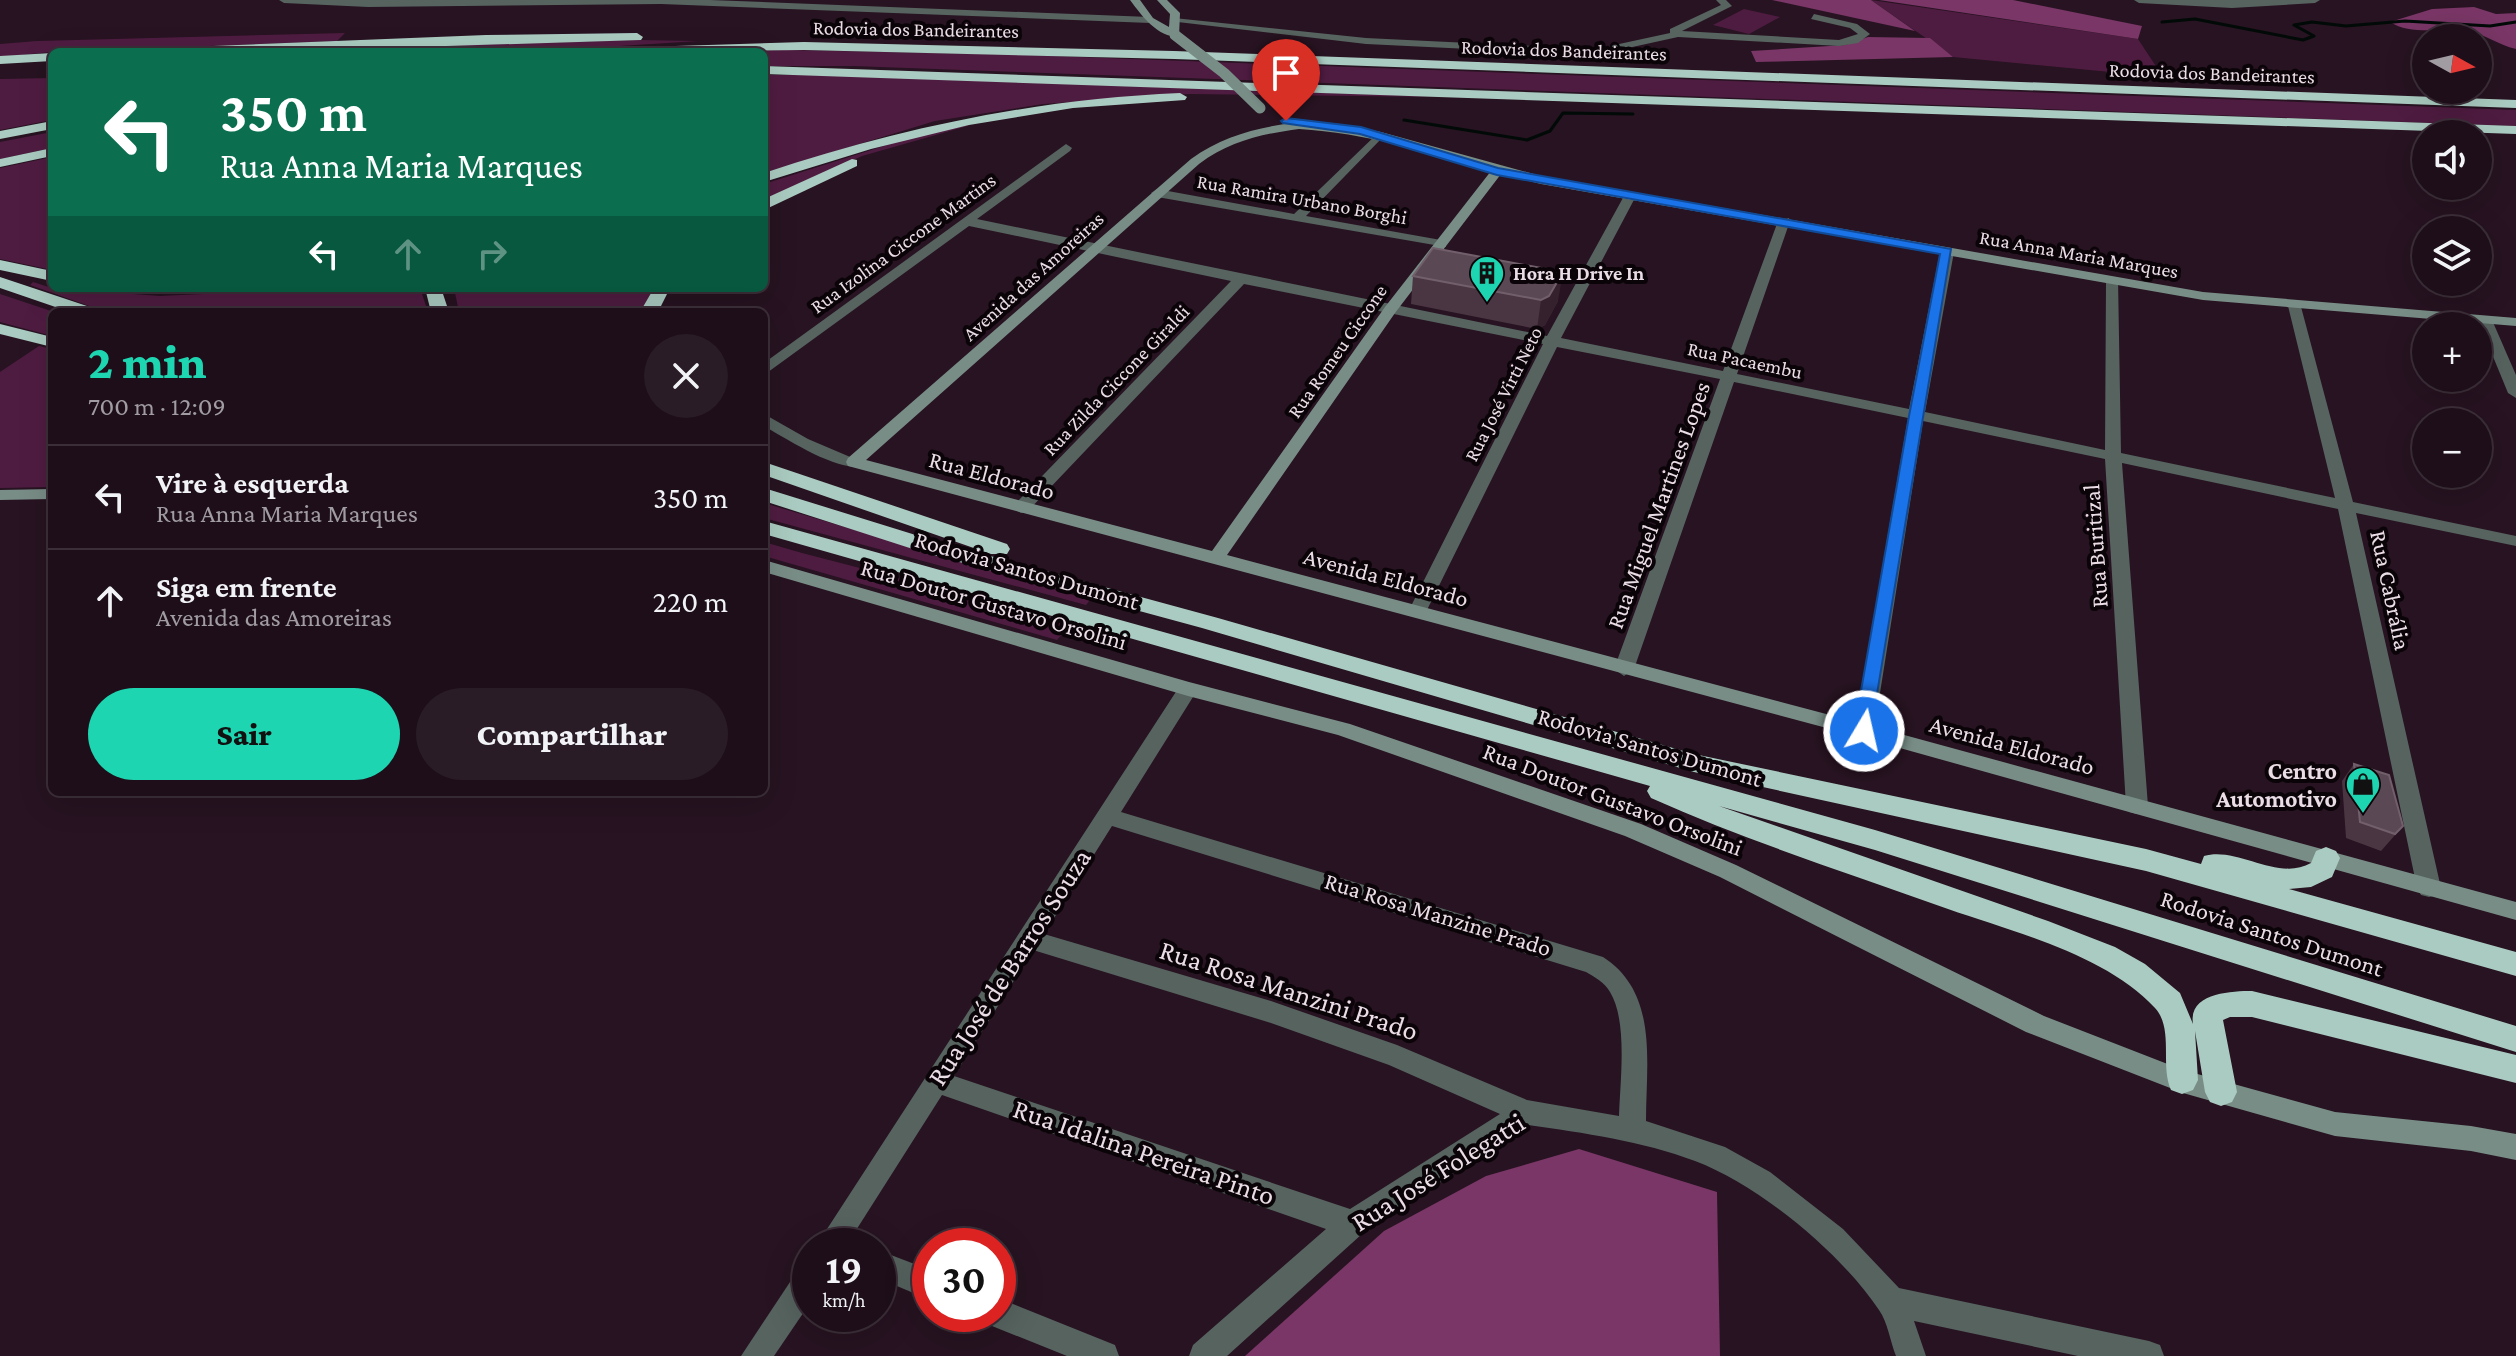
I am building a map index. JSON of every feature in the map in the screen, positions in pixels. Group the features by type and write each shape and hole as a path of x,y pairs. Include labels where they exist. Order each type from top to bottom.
{"highway":[{"path":"263,48 486,39 673,37 1081,47 1174,55"},
{"name":"Rodovia dos Bandeirantes","path":"747,48 815,46 1174,55 2516,104"},
{"path":"0,60 48,57"},
{"name":"Rodovia dos Bandeirantes","path":"768,70 1200,82 2516,130"},
{"path":"0,72 48,72"},
{"path":"768,177 880,139 1002,113 1130,99 1262,106"},
{"path":"768,203 865,158 934,136 1003,120 1119,104 1797,106"},
{"path":"0,135 48,126"},
{"path":"0,163 48,153"},
{"path":"0,265 48,275"},
{"path":"0,282 75,308"},
{"path":"0,329 48,341"},
{"path":"768,469 1056,567 1124,599"},
{"name":"Rodovia Santos Dumont","path":"768,495 927,546 1124,599 1694,763 2146,860 2516,964"},
{"name":"Rodovia Santos Dumont","path":"768,528 1604,763 2116,913 2516,1039"},
{"path":"1604,763 1685,803 2038,929 2115,962 2157,989 2169,1002 2179,1026 2182,1080"},
{"path":"2146,860 2196,861 2301,879 2321,873 2326,868 2326,858"},
{"path":"2221,1092 2207,1016 2216,1008 2230,1004 2278,1009 2516,1069"}],"main road":[{"path":"1137,3 1167,4 1175,34"},
{"path":"1137,3 1150,20 1175,34 1262,106 1259,124 1248,134"},
{"path":"1150,20 1174,21"},
{"name":"Avenida das Amoreiras","path":"1262,106 1310,126"},
{"name":"Avenida das Amoreiras","path":"854,462 1157,193 1212,150 1248,134 1310,126 1379,135 1497,171"},
{"name":"Rua Anna Maria Marques","path":"1497,171 2113,281 2295,306 2412,315"},
{"name":"Rua Romeu Ciccone","path":"1216,558 1390,310 1497,171"},
{"name":"Rua Anna Maria Marques","path":"2492,320 2516,322"},
{"name":"Rua Eldorado","path":"854,462 1216,558"},
{"path":"0,495 48,494"},
{"name":"Avenida Eldorado","path":"1216,558 1864,731 2516,911"},
{"name":"Rua Doutor Gustavo Orsolini","path":"768,567 1188,689 1399,746 1633,830 1728,871 2035,1024 2079,1044 2182,1080 2339,1125 2475,1138 2516,1147"}],"street":[{"path":"284,0 368,4 660,0 1150,20"},
{"path":"1664,36 1727,6 1721,0"},
{"path":"2139,0 2232,5 2315,0"},
{"path":"1104,16 1129,12 1137,3"},
{"path":"1167,4 1210,26"},
{"path":"1174,21 1366,41 1596,52 1664,36 1718,34 1839,43 1854,41 1865,34 1853,26 1814,17"},
{"path":"1297,218 1379,135"},
{"name":"Rua Izolina Ciccone Martins","path":"768,367 1066,148"},
{"name":"Rua Ramira Urbano Borghi","path":"1157,193 1441,244"},
{"name":"Rua José Virti Neto","path":"1417,612 1552,341 1630,196"},
{"name":"Rua Pacaembu","path":"966,221 1240,280 2345,503 2516,541"},
{"name":"Rua Miguel Martines Lopes","path":"1624,669 1784,221"},
{"path":"1864,731 1916,416 1947,252"},
{"name":"Rua Zilda Ciccone Giraldi","path":"1021,508 1240,280"},
{"name":"Rua Buritizal","path":"2113,281 2113,457 2137,806"},
{"name":"Rua Cabrália","path":"2295,306 2345,503 2429,888"},
{"path":"2492,336 2516,393"},
{"name":"Rua Eldorado","path":"768,421 802,442 854,462"},
{"name":"Rua José de Barros Souza","path":"843,1228 1188,689"},
{"name":"Rua Rosa Manzine Prado","path":"1108,816 1594,964 1621,987 1627,1003 1631,1025 1632,1129"},
{"name":"Rua Rosa Manzini Prado","path":"1029,939 1271,1012 1397,1056 1525,1112"},
{"name":"Rua Idalina Pereira Pinto","path":"935,1081 1352,1224"},
{"name":"Rua José Folegatti","path":"1204,1356 1352,1224 1525,1112 1632,1129 1715,1156 1745,1171 1825,1231 1890,1301 1911,1356"},
{"path":"1890,1301 2149,1356"},
{"path":"756,1356 792,1303"},
{"path":"1016,1320 1104,1356"}],"shaded area":[{"path":"1772,0 1871,0 1915,31"},
{"path":"1871,0 2138,39 2163,77 1953,57"},
{"path":"1879,0 2013,0 2142,26 2138,39"},
{"path":"2474,7 2496,14 2516,13 2516,49 2492,40 2492,24 2412,24 2412,29 2390,22 2432,9"},
{"path":"1744,9 1780,17 1749,34 1713,25"},
{"path":"345,33 337,41 156,48 48,48 48,52 0,57 0,44"},
{"path":"1868,37 1930,38 1953,57 1756,62 1751,51 1845,45"},
{"path":"638,40 699,41 588,48 358,48"},
{"path":"768,50 1024,55 2516,110 2516,126 2492,125 2492,120 2412,122 853,66 768,66"},
{"path":"768,75 1444,97 1189,94 1043,104 935,121 768,172"},
{"path":"48,78 48,121 0,130 0,79"},
{"path":"971,125 862,156 768,199 768,183 928,132"},
{"path":"48,133 48,149 0,159 0,142"},
{"path":"48,158 48,269 0,259 0,168"},
{"path":"33,282 48,287 48,291 30,285"},
{"path":"50,292 160,296 244,292 421,292 427,308 95,308"},
{"path":"455,292 652,292 642,308 458,308"},
{"path":"0,294 48,310 48,335 0,322"},
{"path":"39,346 48,348 48,487 0,488 0,372"},
{"path":"768,504 1090,600 1086,605 768,519"},
{"path":"768,543 1072,623 1057,640 768,557"},
{"path":"1579,1149 1717,1192 1720,1356 1245,1356 1384,1231 1486,1176"}],"building":[{"path":"1433,248 1563,272 1549,296 1541,300 1413,276"},
{"path":"2354,764 2389,775 2403,826 2395,834 2360,822"}],"waterway":[{"path":"2162,22 2195,19 2303,40 2314,36 2294,25 2312,22 2346,26 2405,21 2490,26 2516,22"},
{"path":"1404,120 1527,140 1550,131 1563,113 1633,114"}],"place":[{"name":"Hora H Drive In","path":"1487,304"},
{"name":"Centro Automotivo","path":"2363,815"}],"route":[{"path":"1286,121 1379,135 1497,171 1947,252 1916,416 1864,731"}]}
